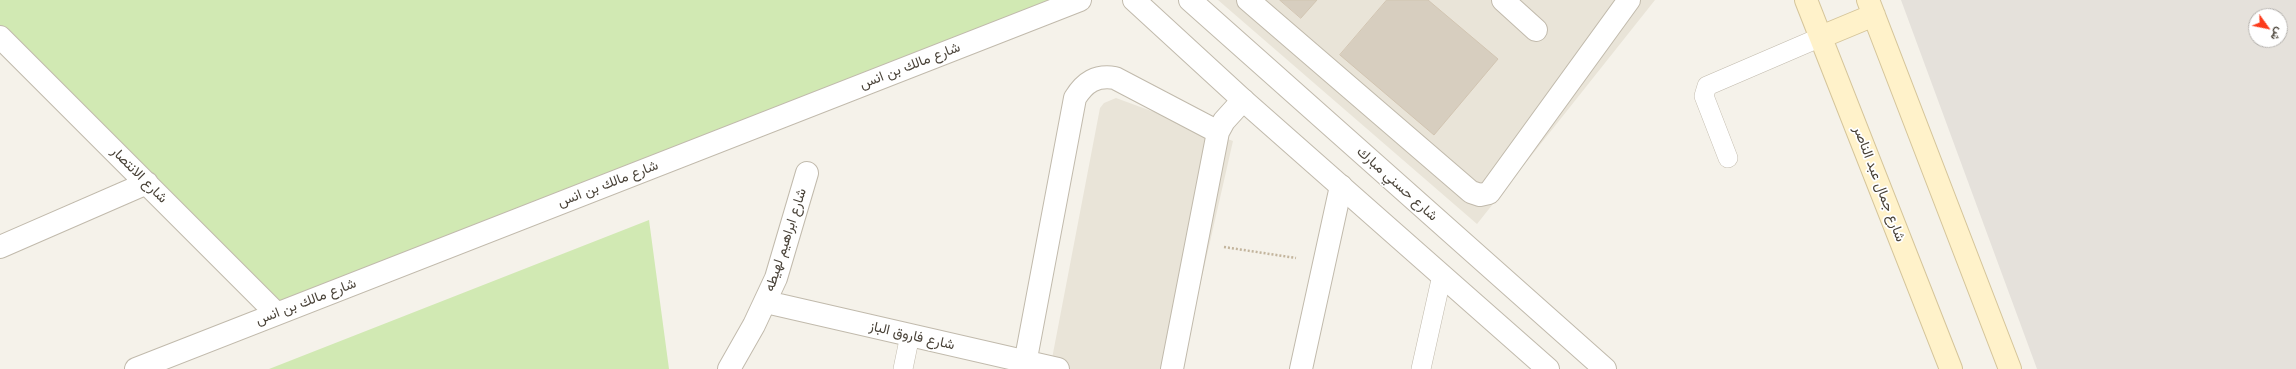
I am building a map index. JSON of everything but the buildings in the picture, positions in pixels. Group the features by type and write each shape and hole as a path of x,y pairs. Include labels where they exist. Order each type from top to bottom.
{"main road":[{"name":"شارع جمال عبد الناصر","path":"1806,0 1952,369"},
{"path":"1821,37 1871,8 2010,369"}],"street":[{"name":"شارع مالك بن انس","path":"136,369 1080,0"},
{"path":"1134,0 1243,100 1548,369"},
{"name":"شارع حسني مبارك","path":"1190,0 1605,369"},
{"path":"1248,0 1471,192 1480,195 1489,192 1629,0"},
{"path":"1503,0 1536,30"},
{"name":"شارع الانتصار","path":"0,37 148,183 276,313"},
{"path":"1025,365 1075,98 1082,88 1091,80 1103,76 1116,78 1218,132"},
{"path":"1172,369 1218,132 1224,121 1243,100"},
{"name":"شارع ابراهيم لهيطه","path":"730,369 766,302 784,254 807,173"},
{"path":"0,247 148,183"},
{"path":"1301,369 1341,186"},
{"name":"شارع فاروق الباز","path":"766,302 910,335 1025,365 1058,369"}],"lane":[{"path":"1728,158 1704,96 1707,86 1821,37"},
{"path":"1420,369 1442,275"},
{"path":"903,369 910,335"}],"path":[{"path":"1196,242 1324,262"}],"shaded area":[{"path":"1218,0 1655,0 1477,224"},
{"path":"1901,0 2296,0 2296,369 2037,369"},
{"path":"1116,98 1233,141 1181,369 1050,369 1100,108 1104,103"}],"green space":[{"path":"0,0 1080,0 277,306 0,34"},
{"path":"649,220 669,369 269,369"}]}
